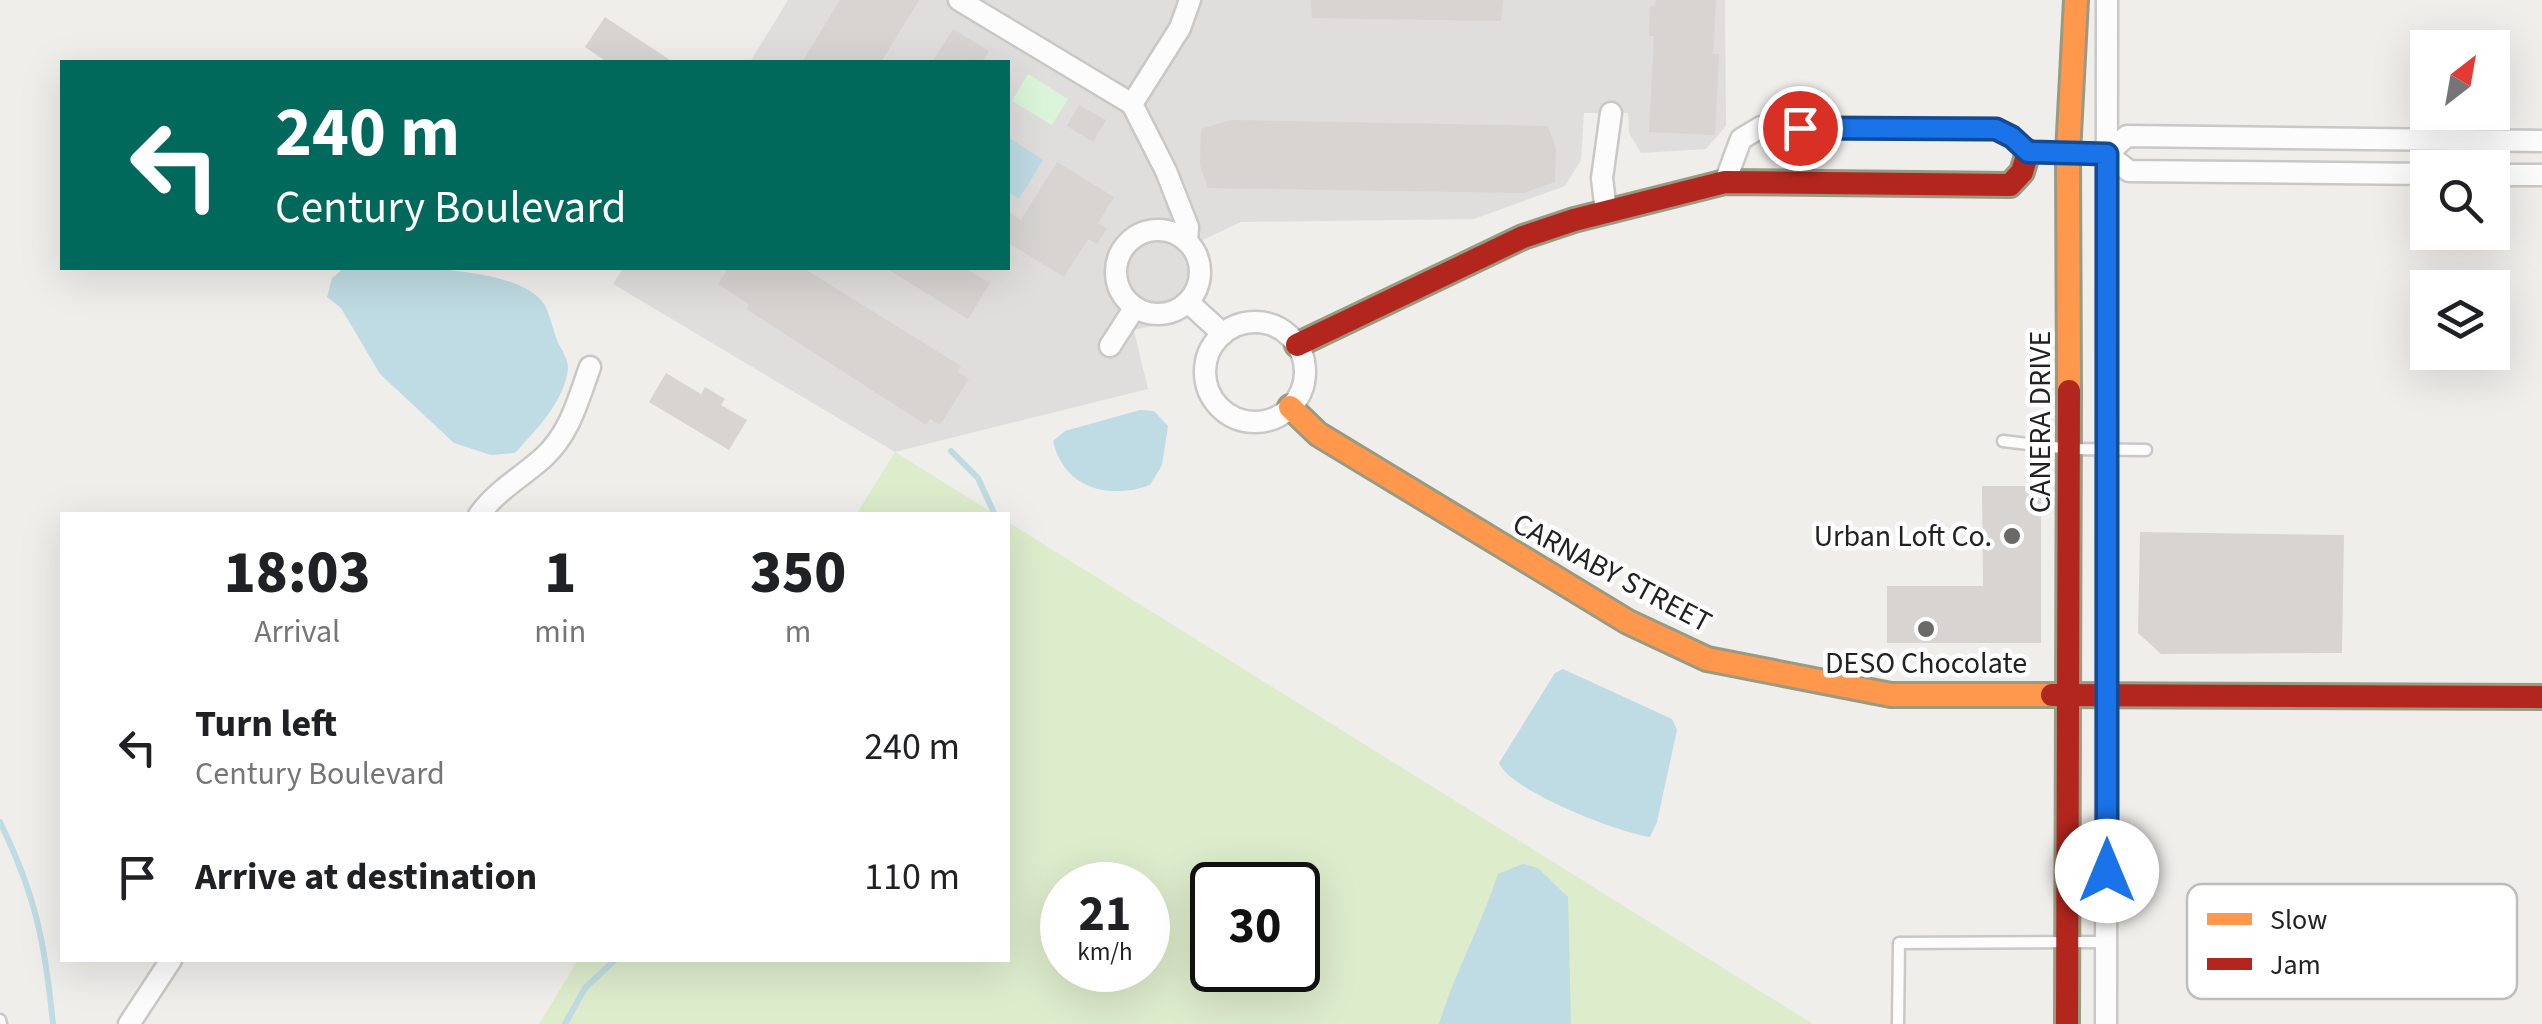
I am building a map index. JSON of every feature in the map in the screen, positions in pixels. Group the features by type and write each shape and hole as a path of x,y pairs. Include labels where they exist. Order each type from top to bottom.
{"street":[{"path":"959,0 1132,104 1144,121 1176,195 1188,227 1187,242 1199,265 1196,291 1188,302 1162,314 1135,307 1119,288 1117,262 1130,240 1153,230 1166,231 1187,242"},
{"path":"1132,104 1180,28 1190,0"},
{"name":"CANERA DRIVE","path":"2067,1024 2071,696 2068,154 2076,0"},
{"path":"2106,1024 2107,0"},
{"path":"1606,212 1602,178 1611,113"},
{"path":"1725,182 1741,139 1761,127 1996,129 2028,152 2107,154 2129,170 2410,174"},
{"path":"2107,154 2127,136 2542,142"},
{"path":"1296,346 1523,237 1606,212 1725,182 2010,185 2022,172 2028,152"},
{"path":"2510,175 2542,175"},
{"path":"1153,230 1176,195"},
{"path":"1188,302 1222,334"},
{"path":"1110,346 1135,307"},
{"path":"1263,324 1285,333 1296,346 1304,378 1290,408 1262,422 1246,422 1218,406 1204,377 1212,346 1222,334 1237,326 1263,324"},
{"path":"482,512 510,481 542,460 565,433 590,367"},
{"name":"CARNABY STREET","path":"1290,408 1318,434 1516,557 1628,622 1706,658 1891,695 2542,697"},
{"path":"129,1024 170,962"}],"lane":[{"path":"2003,441 2070,449 2146,450"},
{"path":"1898,1024 1899,943 2106,942"}],"shaded area":[{"path":"788,0 1725,0 1726,126 1706,149 1641,153 1629,133 1628,113 1584,113 1581,160 1565,186 1474,219 1241,222 1203,240 1210,274 1205,296 1186,319 1134,330 1148,389 895,452 613,284 622,270 1010,270 1010,60 751,60"}],"green space":[{"path":"1028,74 1068,99 1052,125 1012,101"},
{"path":"895,452 991,512 858,512"},
{"path":"1010,523 1813,1024 539,1024 577,962 1010,962"}],"water":[{"path":"1010,138 1043,160 1019,199 1010,193"},
{"path":"342,270 451,270 508,281 530,291 544,304 566,358 568,369 561,393 515,453 491,455 454,443 380,374 341,308 327,297 332,278"},
{"path":"1140,410 1154,411 1168,426 1162,465 1150,485 1104,490 1090,487 1067,470 1053,441 1065,431"},
{"path":"1563,669 1672,719 1677,730 1657,822 1650,837 1615,828 1544,798 1507,774 1499,763 1555,673"},
{"path":"1523,864 1538,868 1568,897 1571,1024 1439,1024 1498,874"}],"building":[{"path":"840,0 919,0 882,60 803,60"},
{"path":"1311,0 1503,0 1501,21 1312,18"},
{"path":"1656,0 1716,0 1713,54 1719,54 1715,135 1649,132 1654,36 1649,36 1650,6 1655,6"},
{"path":"605,17 670,60 604,60 585,47"},
{"path":"953,29 989,51 983,60 933,60"},
{"path":"1079,105 1106,120 1093,142 1067,126"},
{"path":"1231,120 1548,126 1556,148 1555,182 1524,193 1208,188 1200,165 1201,129"},
{"path":"1057,162 1114,197 1098,223 1107,229 1097,244 1088,239 1064,277 1010,244 1010,212 1021,220"},
{"path":"728,270 806,270 961,366 958,372 969,379 940,425 930,419 926,425 746,309 749,304 718,284"},
{"path":"889,270 967,270 990,283 968,319"},
{"path":"666,373 701,394 705,387 725,399 721,405 747,420 729,450 649,402"},
{"name":"Urban Loft Co.","path":"1982,486 2041,486 2041,643 1887,643 1887,586 1983,586"},
{"path":"2140,532 2344,535 2342,653 2161,654 2138,633"}],"waterway":[{"path":"951,451 978,478 994,512"},
{"path":"0,822 37,920 53,1024"},
{"path":"565,1024 585,988 613,962"}],"traffic: slow":[{"path":"2069,391 2068,153 2076,0"},
{"path":"1290,407 1318,434 1628,622 1707,659 1891,695 2052,695"}],"traffic: jam":[{"path":"1297,345 1523,237 1574,220 1725,182 2010,185 2022,172 2028,152"},
{"path":"2067,1024 2069,391"},
{"path":"2052,695 2542,697"}],"place":[{"name":"Urban Loft Co.","path":"2012,536"},
{"name":"DESO Chocolate","path":"1926,629"}],"route":[{"path":"1800,128 1996,129 2028,152 2107,154 2107,871"}]}
